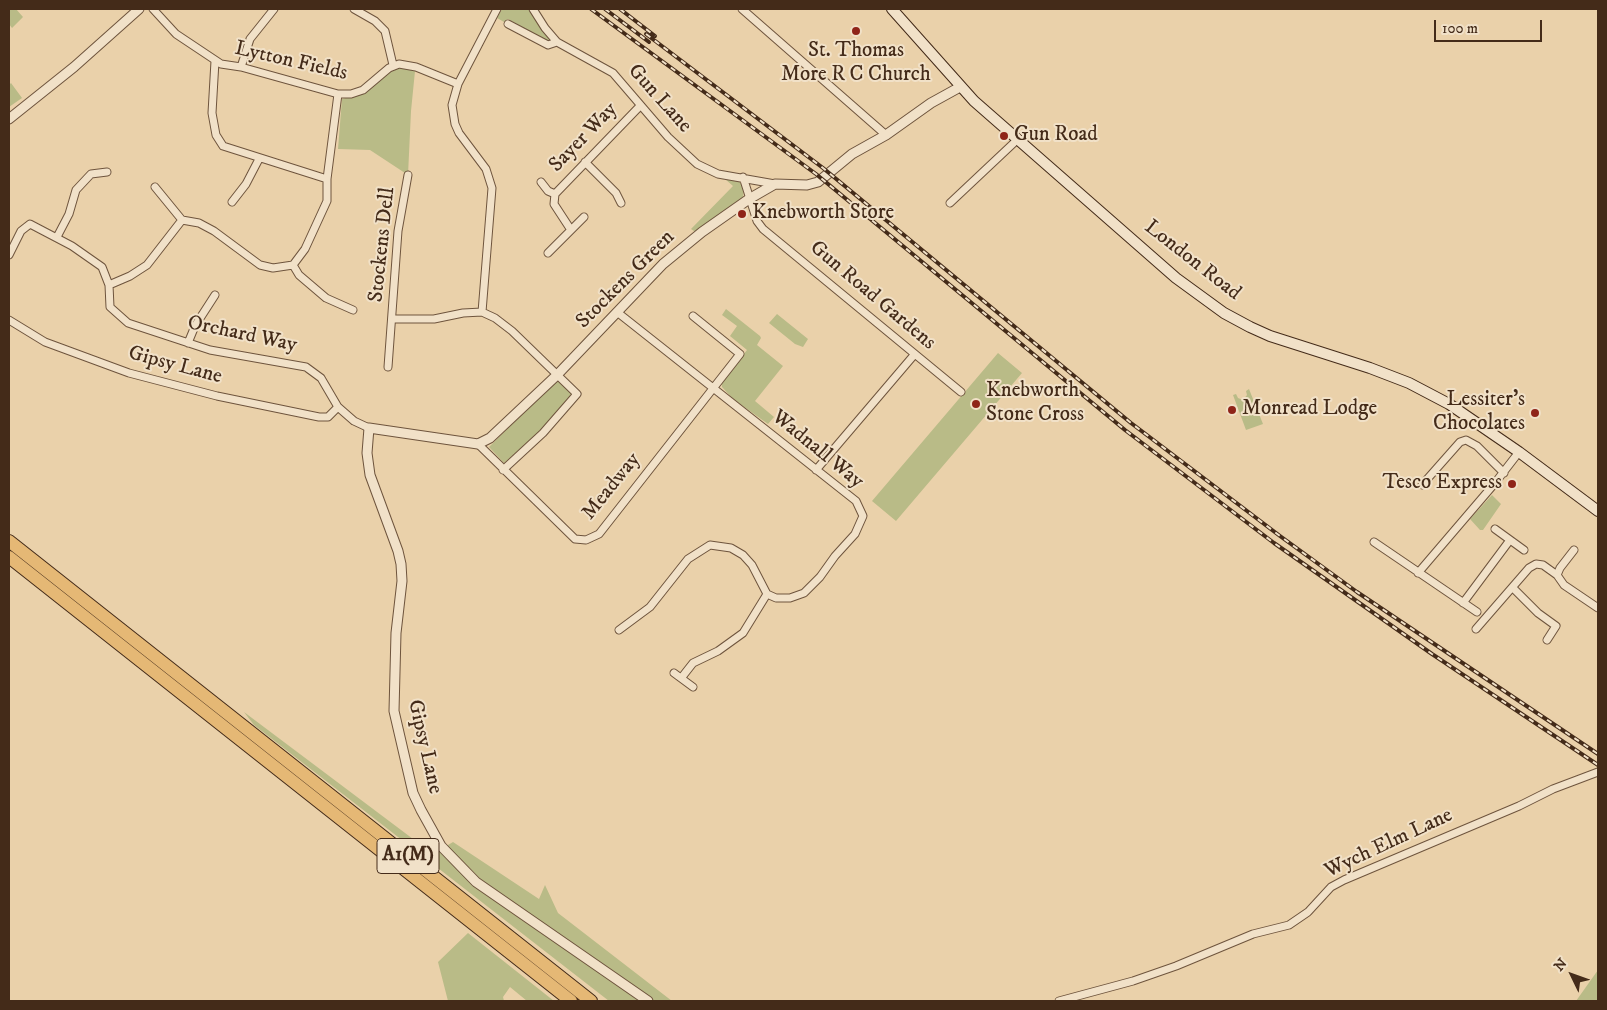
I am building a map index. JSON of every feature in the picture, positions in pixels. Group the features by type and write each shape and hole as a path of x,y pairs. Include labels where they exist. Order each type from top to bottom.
{"highway":[{"name":"A1(M)","path":"9,541 591,1001"},
{"name":"A1(M)","path":"9,557 571,1001"}],"main road":[{"name":"London Road","path":"892,9 960,87 1176,278 1224,313 1270,336 1341,358 1409,383 1449,404 1519,452 1598,511"}],"street":[{"path":"9,119 74,67 139,9"},
{"name":"Lytton Fields","path":"153,9 176,34 215,61 338,94 351,94 364,90 393,65"},
{"path":"241,67 250,39 274,9"},
{"path":"354,9 383,27 389,38 393,65 403,64 416,67 458,84"},
{"path":"497,9 458,84 452,105 455,124 464,141 486,169 492,188 482,312 503,323 578,394 544,432 503,470"},
{"name":"Gun Lane","path":"533,9 557,42 613,73 640,106 697,164 709,172 775,184"},
{"path":"742,9 886,136"},
{"path":"508,24 548,45 557,42"},
{"path":"215,61 212,113 216,134 223,146 258,159 327,179"},
{"path":"775,184 808,185 818,182 852,154 886,136 931,103 960,87"},
{"path":"155,187 182,220 199,223 214,231 260,265 272,268 293,265 305,250 327,201 327,179 338,94"},
{"name":"Sayer Way","path":"570,230 554,204 554,194 640,106"},
{"path":"950,203 1018,139"},
{"path":"232,202 246,184 258,159"},
{"path":"585,162 616,192 621,203"},
{"path":"57,237 69,214 76,190 92,174 107,172"},
{"name":"Stockens Dell","path":"388,367 398,231 408,175"},
{"name":"Gun Road Gardens","path":"743,177 757,221 763,229 961,392"},
{"name":"Sayer Way","path":"541,182 548,192 554,194"},
{"name":"Stockens Green","path":"478,444 490,438 557,375 663,264 749,199 775,184"},
{"path":"548,253 584,217"},
{"path":"110,285 130,276 147,265 182,220"},
{"name":"Orchard Way","path":"9,254 21,232 30,224 57,237 102,267 110,285 110,307 128,323 210,350 306,367 320,378 338,407 354,421 369,428"},
{"path":"293,265 299,275 326,298 353,310"},
{"path":"188,343 195,326 215,295"},
{"name":"Stockens Dell","path":"393,319 434,319 463,312 482,312"},
{"name":"Wadnall Way","path":"617,312 856,501 863,516 856,534 835,556 812,587 790,598 776,598 767,594"},
{"name":"Meadway","path":"478,444 575,540 586,540 599,534 740,354 693,316"},
{"name":"Gipsy Lane","path":"9,320 45,342 129,373 217,396 319,418 328,416 338,407"},
{"path":"816,470 914,355"},
{"path":"369,428 478,444"},
{"name":"Gipsy Lane","path":"369,428 367,453 370,475 401,564 402,581 396,633 394,711 412,792 441,846 476,882 648,1001"},
{"path":"1422,485 1460,442 1466,440 1477,446 1504,472"},
{"path":"1418,573 1519,452"},
{"path":"1495,529 1524,550"},
{"path":"1463,603 1510,540"},
{"path":"1374,542 1477,612"},
{"path":"619,630 650,607 688,559 710,545 731,548 743,554 752,565 767,594 743,633 718,651 693,663 682,677"},
{"path":"1557,575 1574,550"},
{"path":"1476,630 1529,568 1536,564 1543,565 1557,575 1564,585 1598,608"},
{"path":"1513,588 1538,613 1556,626 1547,640"},
{"path":"674,673 694,687"},
{"name":"Wych Elm Lane","path":"1059,1001 1133,981 1176,966 1253,934 1289,925 1308,912 1331,887 1344,880 1520,806 1553,789 1598,772"}],"green space":[{"path":"9,9 16,9 23,17 12,28 9,24"},
{"path":"502,9 530,9 551,40 548,42 508,19 504,22 497,18"},
{"path":"401,67 414,68 415,71 408,175 370,150 338,149 342,99 367,92 388,72"},
{"path":"11,83 22,98 9,107 9,85"},
{"path":"725,179 740,182 744,190 743,197 696,232 694,231 691,229 733,186"},
{"path":"726,309 760,336 761,338 757,345 783,366 755,401 774,417 768,424 733,399 722,387 722,381 747,350 730,336 737,326 722,315"},
{"path":"777,314 808,339 803,347 795,344 769,323"},
{"path":"998,353 1022,373 896,521 872,501"},
{"path":"558,379 573,394 539,432 504,463 489,447"},
{"path":"1249,389 1263,424 1246,430 1233,395 1236,394 1238,398 1243,400 1247,395 1246,391"},
{"path":"1492,495 1501,504 1483,530 1480,530 1470,519"},
{"path":"244,712 433,854 453,842 539,899 545,885 558,913 672,1001 609,1001 254,725"},
{"path":"468,933 554,1001 527,1001 510,987 503,997 504,1001 448,1001 438,962"},
{"path":"1598,970 1598,1001 1576,1001"}],"railway":[{"path":"591,9 816,174 1125,430 1274,543 1432,654 1598,765"},
{"path":"605,9 649,42"},
{"path":"620,9 655,36"},
{"path":"646,34 823,168 1131,423 1280,536 1357,592 1598,754"}],"place":[{"name":"St. Thomas More R C Church","path":"856,31"},
{"name":"Gun Road","path":"1004,136"},
{"name":"Knebworth Store","path":"742,214"},
{"name":"Knebworth Stone Cross","path":"976,404"},
{"name":"Monread Lodge","path":"1232,410"},
{"name":"Lessiter's Chocolates","path":"1535,413"},
{"name":"Tesco Express","path":"1512,484"}]}
